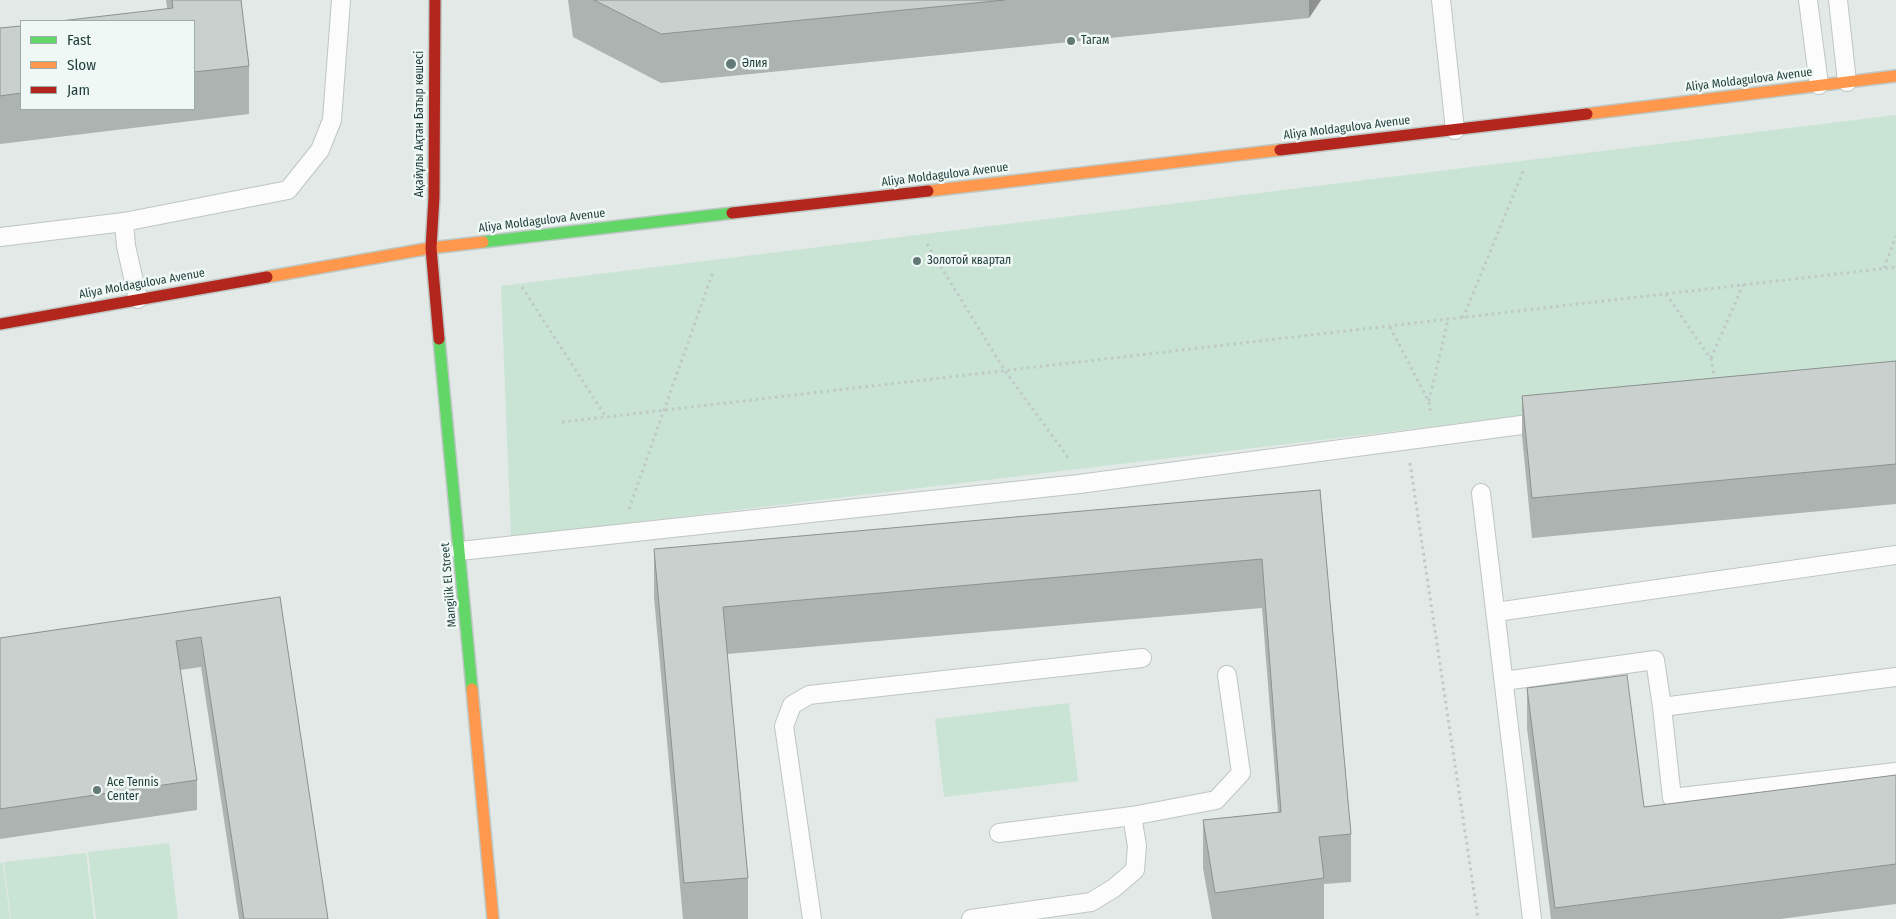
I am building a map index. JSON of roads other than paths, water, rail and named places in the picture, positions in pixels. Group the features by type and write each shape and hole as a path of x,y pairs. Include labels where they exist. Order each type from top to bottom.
{"main road":[{"name":"Ақайұлы Ақтан Батыр көшесі","path":"431,248 434,197 435,0"},
{"name":"Aliya Moldagulova Avenue","path":"0,324 431,248 1455,130 1896,76"},
{"name":"Mangilik El Street","path":"431,248 492,919"}],"lane":[{"path":"0,237 124,222 288,190 320,150 332,120 341,0"},
{"path":"1441,0 1455,130"},
{"path":"1808,0 1819,86"},
{"path":"1838,0 1847,82"},
{"path":"124,222 126,246 138,299"},
{"path":"460,552 1086,483 1561,420"},
{"path":"1481,493 1532,919"},
{"path":"1496,612 1896,555"},
{"path":"812,919 784,726 792,705 809,695 1142,658"},
{"path":"1504,681 1655,660 1672,798 1896,772"},
{"path":"999,832 1132,816 1216,800 1240,773 1226,674"},
{"path":"1662,707 1896,677"},
{"path":"971,919 1091,902 1114,888 1135,870 1137,846 1132,816"}],"place":[{"name":"Тагам","path":"1071,41"},
{"name":"Әлия","path":"731,64"},
{"name":"Золотой квартал","path":"917,261"},
{"name":"Ace Tennis Center","path":"97,790"}]}
